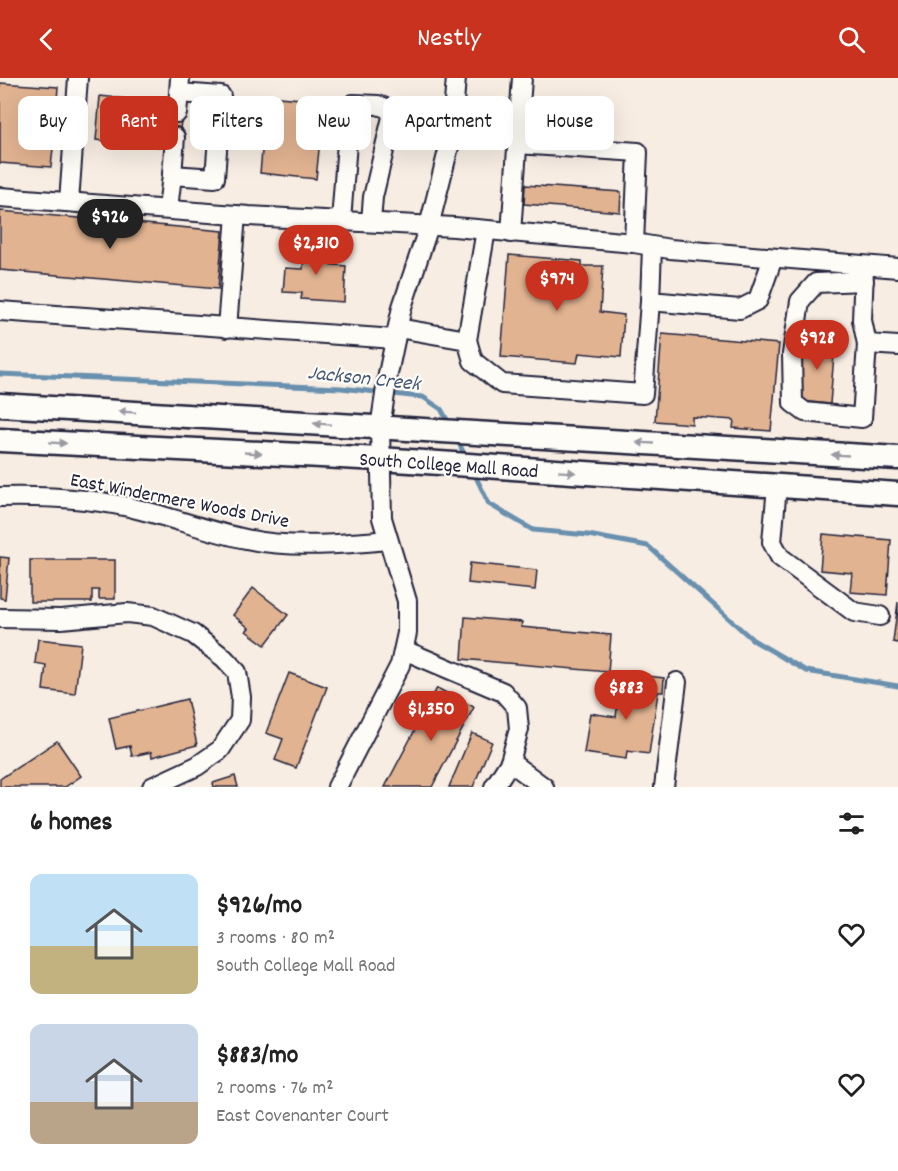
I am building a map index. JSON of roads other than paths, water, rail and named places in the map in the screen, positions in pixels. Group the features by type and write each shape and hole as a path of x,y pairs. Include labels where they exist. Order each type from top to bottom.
{"main road":[{"name":"South College Mall Road","path":"0,405 381,418 426,431 898,458"},
{"name":"South College Mall Road","path":"0,440 380,459 898,494"}],"street":[{"path":"69,202 78,78"},
{"path":"337,787 400,665 407,633 407,601 382,518 381,418 396,333 414,266 429,226 451,139 456,78"},
{"path":"511,233 522,78"},
{"path":"172,174 215,178 221,96 180,86 178,104"},
{"path":"341,221 349,116 353,104 378,105 389,109 392,117 373,197 370,222"},
{"path":"517,144 638,152 634,243"},
{"path":"168,209 174,150"},
{"path":"0,197 236,215 486,230 773,258 864,272"},
{"path":"227,328 236,215"},
{"path":"486,230 467,340 473,361 502,384 643,394 652,247"},
{"path":"650,301 740,309 758,300 773,258"},
{"path":"864,272 862,320 867,344 862,418 805,412 793,403 792,354 800,301 816,283 864,272 898,268"},
{"path":"0,310 227,328 396,333 467,340"},
{"path":"867,344 898,346"},
{"path":"777,486 772,542 780,557 854,612 880,616"},
{"name":"East Windermere Woods Drive","path":"0,497 98,501 247,539 268,542 330,544 388,540"},
{"path":"0,618 61,619 127,613 153,616 193,634 224,658 237,672 241,697 240,720 220,750 197,766 152,787"},
{"path":"404,650 503,692 517,708 519,729 510,762 494,787"},
{"path":"664,787 677,682"},
{"path":"510,762 544,787"}],"waterway":[{"name":"Jackson Creek","path":"0,374 341,388 423,397 441,409 450,425"},
{"name":"Jackson Creek","path":"457,439 467,460"},
{"name":"Jackson Creek","path":"473,471 489,504 533,530 588,535 648,546 753,640 806,671 898,686"}]}
